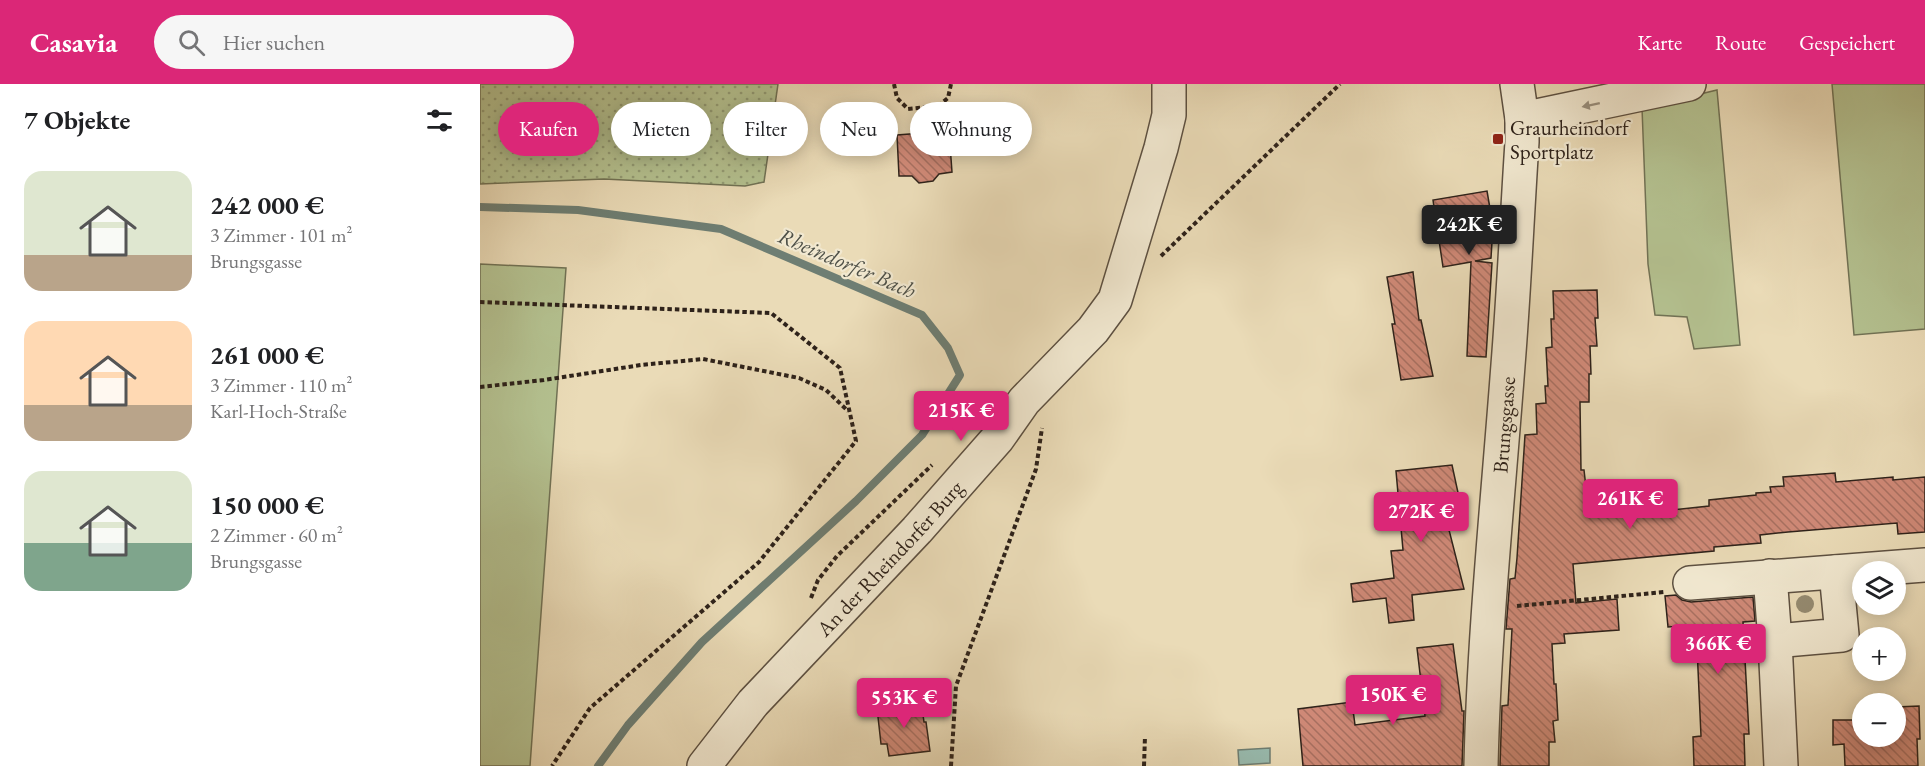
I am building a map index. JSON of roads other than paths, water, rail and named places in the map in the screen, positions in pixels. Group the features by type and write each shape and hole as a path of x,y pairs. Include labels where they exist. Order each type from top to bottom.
{"street":[{"name":"An der Rheindorfer Burg","path":"704,766 753,703 917,530 998,438 1024,401 1093,330 1114,300 1161,148 1169,115 1169,84"},
{"name":"Brungsgasse","path":"1481,766 1488,609 1508,365 1522,119 1517,84"},
{"path":"1522,119 1689,84"},
{"path":"1690,583 1925,565"},
{"path":"1775,641 1842,635 1836,572"},
{"path":"1770,576 1781,766"}],"water":[{"path":"1270,748 1270,763 1239,765 1238,750"}],"waterway":[{"name":"Rheindorfer Bach","path":"480,207 578,210 721,229 922,315 948,348 960,375 922,435 856,501 702,642 628,725 598,766"}],"place":[{"name":"Graurheindorf Sportplatz","path":"1498,139"}]}
